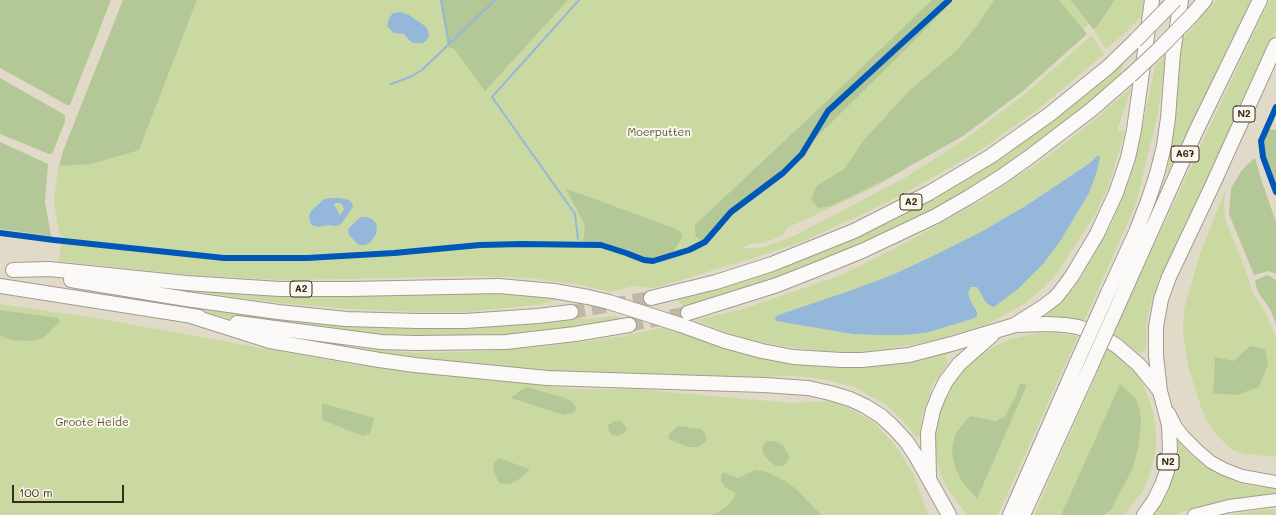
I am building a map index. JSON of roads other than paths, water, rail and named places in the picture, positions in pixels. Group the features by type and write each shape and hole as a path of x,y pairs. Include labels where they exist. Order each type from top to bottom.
{"highway":[{"name":"N2","path":"1015,325 1056,297 1064,287 1097,234 1116,193 1128,158 1134,130 1152,0"},
{"name":"A2","path":"651,298 716,282 772,264 854,231 929,193 990,156 1050,114 1108,67 1175,0"},
{"name":"A67","path":"1110,307 1148,201 1162,153 1168,118 1173,54 1181,0"},
{"name":"A2","path":"684,319 777,286 862,251 936,216 982,189 1028,158 1091,110 1159,49 1205,0"},
{"name":"A67","path":"1023,515 1084,365 1110,307 1260,0"},
{"name":"N2","path":"1144,515 1160,491 1169,460 1169,425 1156,366 1156,338 1161,299 1164,289 1276,45"},
{"name":"A2","path":"7,269 49,269 186,283 280,289 499,286 554,291 588,297 684,319 725,341 762,351 793,357 842,360 910,355 998,330"},
{"name":"A2","path":"7,269 186,300 346,319 465,321 572,312"},
{"path":"0,286 276,329 381,342 506,342 575,334 629,325"},
{"path":"191,316 270,341 365,358 415,365 547,378 764,385 820,390 858,403 886,420 906,441 929,480"},
{"name":"N2","path":"949,515 929,480 928,433 933,410 946,381 959,364 998,330 1015,325 1057,324 1096,333 1127,353 1139,365 1162,397"},
{"name":"A67","path":"1010,515 1084,365"},
{"path":"937,494 938,515"}],"main road":[{"path":"1162,397 1176,427 1197,450 1211,462 1242,476 1276,482"},
{"path":"1194,515 1229,506 1276,500"}],"water":[{"path":"401,12 409,15 425,26 428,30 429,36 427,40 423,43 414,43 404,34 394,33 387,26 389,18 393,13"},
{"path":"1098,155 1100,157 1097,171 1089,193 1061,240 1043,264 1018,289 994,307 985,301 977,287 971,287 968,293 977,312 977,316 972,319 926,333 903,335 852,334 776,321 775,317 778,315 892,275 981,232 1027,205 1090,163"},
{"path":"339,198 349,200 352,203 353,207 341,224 337,226 329,225 318,227 312,225 309,215 312,210 324,199","holes":["340,203 343,205 344,210 340,215 334,204"]},
{"path":"361,217 372,219 376,223 377,227 376,234 370,243 365,245 359,245 349,235 348,229"}],"waterway":[{"path":"441,0 449,44"},
{"path":"391,84 410,77 422,70 495,0"},
{"path":"578,239 575,214 492,97 579,0"}],"tunnel":[{"path":"571,312 651,298"},
{"path":"629,325 688,313"}],"park label":[{"name":"Moerputten","path":"659,133"},
{"name":"Groote Heide","path":"92,423"}]}
